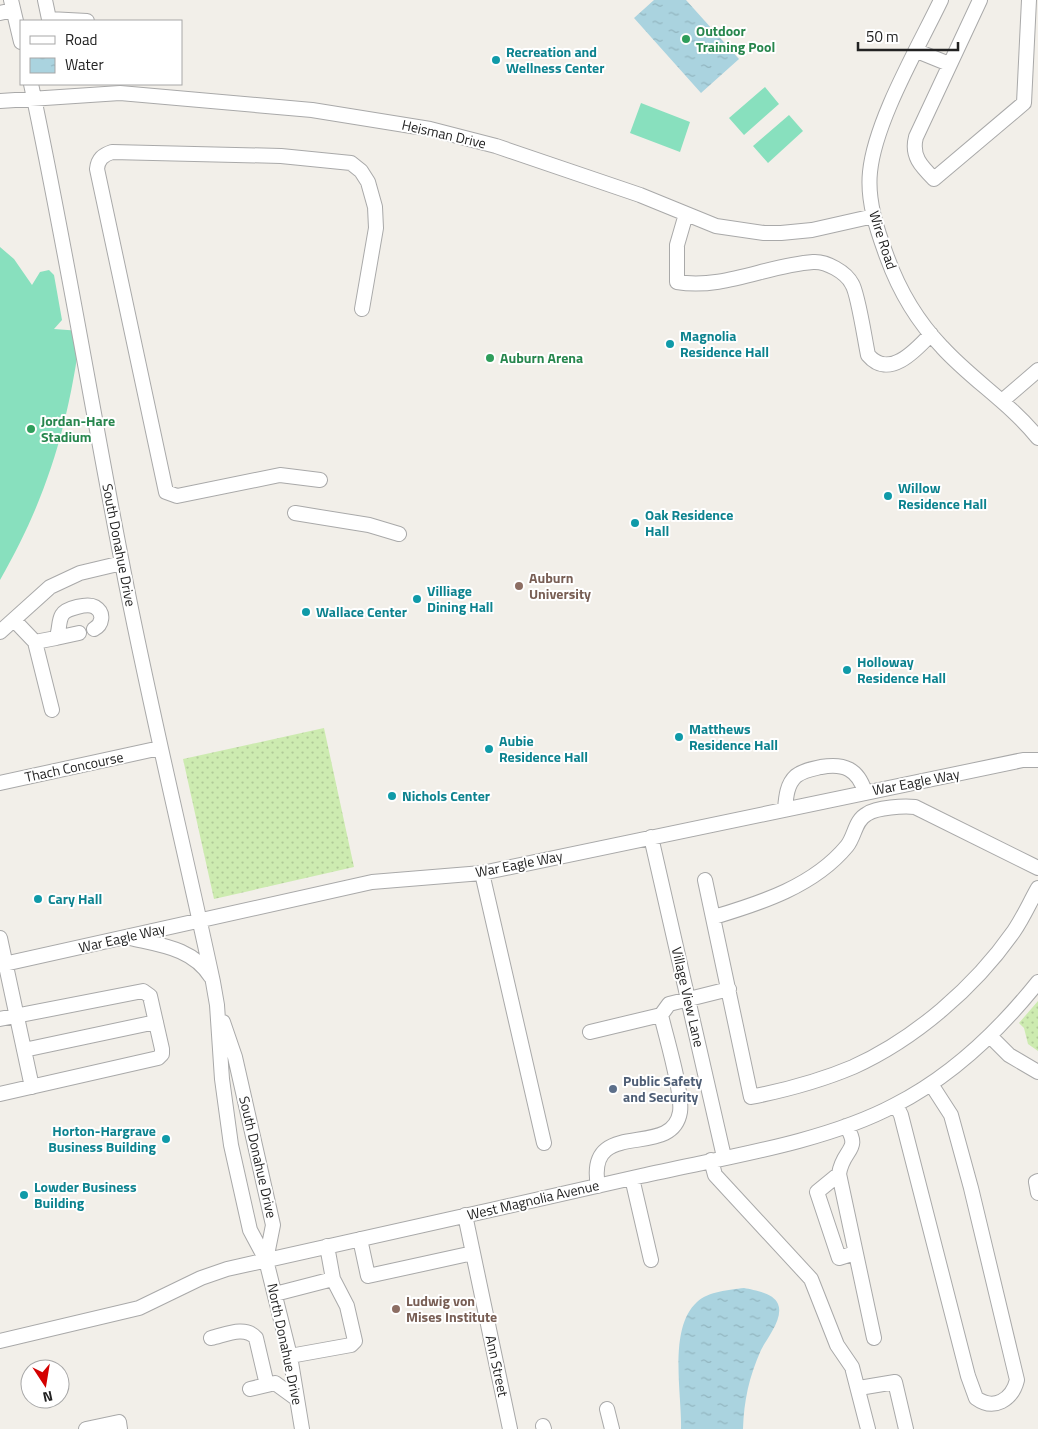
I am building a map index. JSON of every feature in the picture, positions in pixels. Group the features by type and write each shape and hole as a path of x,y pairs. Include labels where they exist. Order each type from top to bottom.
{"street":[{"path":"45,0 49,19 68,20"},
{"name":"Wire Road","path":"941,0 895,96 875,148 870,178 874,216 892,270 913,311 942,347 1023,420 1038,438"},
{"path":"980,0 949,64 915,143 916,157 934,179 1024,103 1029,0"},
{"path":"8,7 20,39"},
{"path":"917,52 949,64"},
{"name":"Heisman Drive","path":"0,101 33,91 120,93 312,110 395,122 496,146 585,175 716,226 764,233 812,230 874,216"},
{"name":"South Donahue Drive","path":"33,91 94,406 153,749 200,920 213,982 217,1005 222,1078 231,1145 250,1230 266,1260"},
{"path":"320,480 280,475 177,496 166,492 96,169 98,163 106,154 112,152 281,156 350,163 361,171 368,182 375,207 375,235 362,310"},
{"path":"686,214 677,245 678,282 690,284 709,283 805,263 824,263 834,267 852,283 868,355 871,359 879,363 888,364 905,360 931,334"},
{"path":"1002,401 1038,370"},
{"path":"295,513 369,525 399,534"},
{"path":"0,632 50,587 80,573 122,563"},
{"path":"56,638 62,615 67,611 87,605 95,607 100,613 102,620 99,626 94,629"},
{"path":"14,620 35,642 52,710"},
{"path":"35,642 79,633"},
{"name":"Thach Concourse","path":"0,783 153,749"},
{"name":"War Eagle Way","path":"3,964 372,882 482,873 865,792 1023,760 1038,760"},
{"path":"784,809 787,790 795,777 807,770 837,764 854,772 862,780 865,792"},
{"path":"714,917 768,900 798,885 824,867 848,845 860,821 867,813 903,806 916,807 1037,866"},
{"name":"Village View Lane","path":"651,837 689,1000 718,1159 715,1175 811,1279 820,1297 827,1323 837,1345 852,1367 859,1388 868,1429"},
{"path":"482,873 544,1143"},
{"path":"705,880 751,1097 819,1080 853,1067 910,1033 961,992 991,961 1015,930 1038,888"},
{"path":"126,937 167,946 184,953 206,969 213,982"},
{"path":"0,938 3,964 32,1087"},
{"path":"1038,982 991,1037 1009,1055 1038,1072"},
{"path":"590,1032 660,1015 669,1004 729,989"},
{"path":"0,1019 143,991 150,996 162,1050 162,1054 158,1058 0,1094"},
{"name":"South Donahue Drive","path":"217,1005 235,1057 273,1225 266,1260"},
{"path":"598,1186 595,1172 601,1152 611,1146 664,1134 677,1122 680,1102 660,1015"},
{"path":"24,1050 156,1022"},
{"name":"West Magnolia Avenue","path":"0,1341 139,1308 201,1278 227,1269 718,1159 846,1126 896,1105 931,1084 991,1037"},
{"path":"896,1105 902,1115 968,1376 976,1398 989,1404 1002,1402 1015,1391 1017,1380 971,1188 951,1115 931,1084"},
{"path":"846,1126 854,1138 853,1146 841,1160 839,1174 874,1338"},
{"path":"839,1174 817,1192 839,1258 855,1253"},
{"path":"632,1178 651,1260"},
{"path":"1038,1182 1036,1182 1038,1193"},
{"name":"Ann Street","path":"465,1215 510,1429"},
{"path":"360,1239 368,1276 473,1253"},
{"path":"290,1356 351,1345 355,1341 347,1306 333,1279 327,1246"},
{"name":"North Donahue Drive","path":"266,1260 290,1356 302,1429"},
{"path":"275,1294 333,1279"},
{"path":"211,1338 244,1330 252,1334 256,1338 267,1385"},
{"path":"859,1388 895,1382 906,1429"},
{"path":"250,1389 275,1383 297,1399"},
{"path":"607,1409 612,1429"},
{"path":"86,1429 119,1422 120,1429"}],"green space":[{"path":"765,87 779,104 744,135 729,118"},
{"path":"641,103 690,122 680,152 630,133"},
{"path":"789,115 803,131 768,163 753,146"},
{"name":"Jordan-Hare Stadium","path":"0,247 14,259 32,285 40,272 49,270 54,275 62,320 54,329 81,331 70,398 54,460 31,519 0,580"},
{"path":"324,728 354,867 214,899 183,759"},
{"path":"1038,1001 1038,1051 1028,1044 1024,1028 1019,1023"}],"water":[{"name":"Outdoor Training Pool","path":"654,0 686,0 739,59 701,93 634,18"},
{"path":"744,1288 763,1293 776,1300 779,1315 771,1334 761,1350 750,1379 743,1429 681,1429 679,1344 682,1328 688,1313 697,1302 707,1295"}],"place":[{"name":"Outdoor Training Pool","path":"686,39"},
{"name":"Recreation and Wellness Center","path":"496,60"},
{"name":"Magnolia Residence Hall","path":"670,344"},
{"name":"Auburn Arena","path":"490,358"},
{"name":"Jordan-Hare Stadium","path":"31,429"},
{"name":"Willow Residence Hall","path":"888,496"},
{"name":"Oak Residence Hall","path":"635,523"},
{"name":"Auburn University","path":"519,586"},
{"name":"Villiage Dining Hall","path":"417,599"},
{"name":"Wallace Center","path":"306,612"},
{"name":"Holloway Residence Hall","path":"847,670"},
{"name":"Matthews Residence Hall","path":"679,737"},
{"name":"Aubie Residence Hall","path":"489,749"},
{"name":"Nichols Center","path":"392,796"},
{"name":"Cary Hall","path":"38,899"},
{"name":"Public Safety and Security","path":"613,1089"},
{"name":"Horton-Hargrave Business Building","path":"166,1139"},
{"name":"Lowder Business Building","path":"24,1195"},
{"name":"Ludwig von Mises Institute","path":"396,1309"}]}
